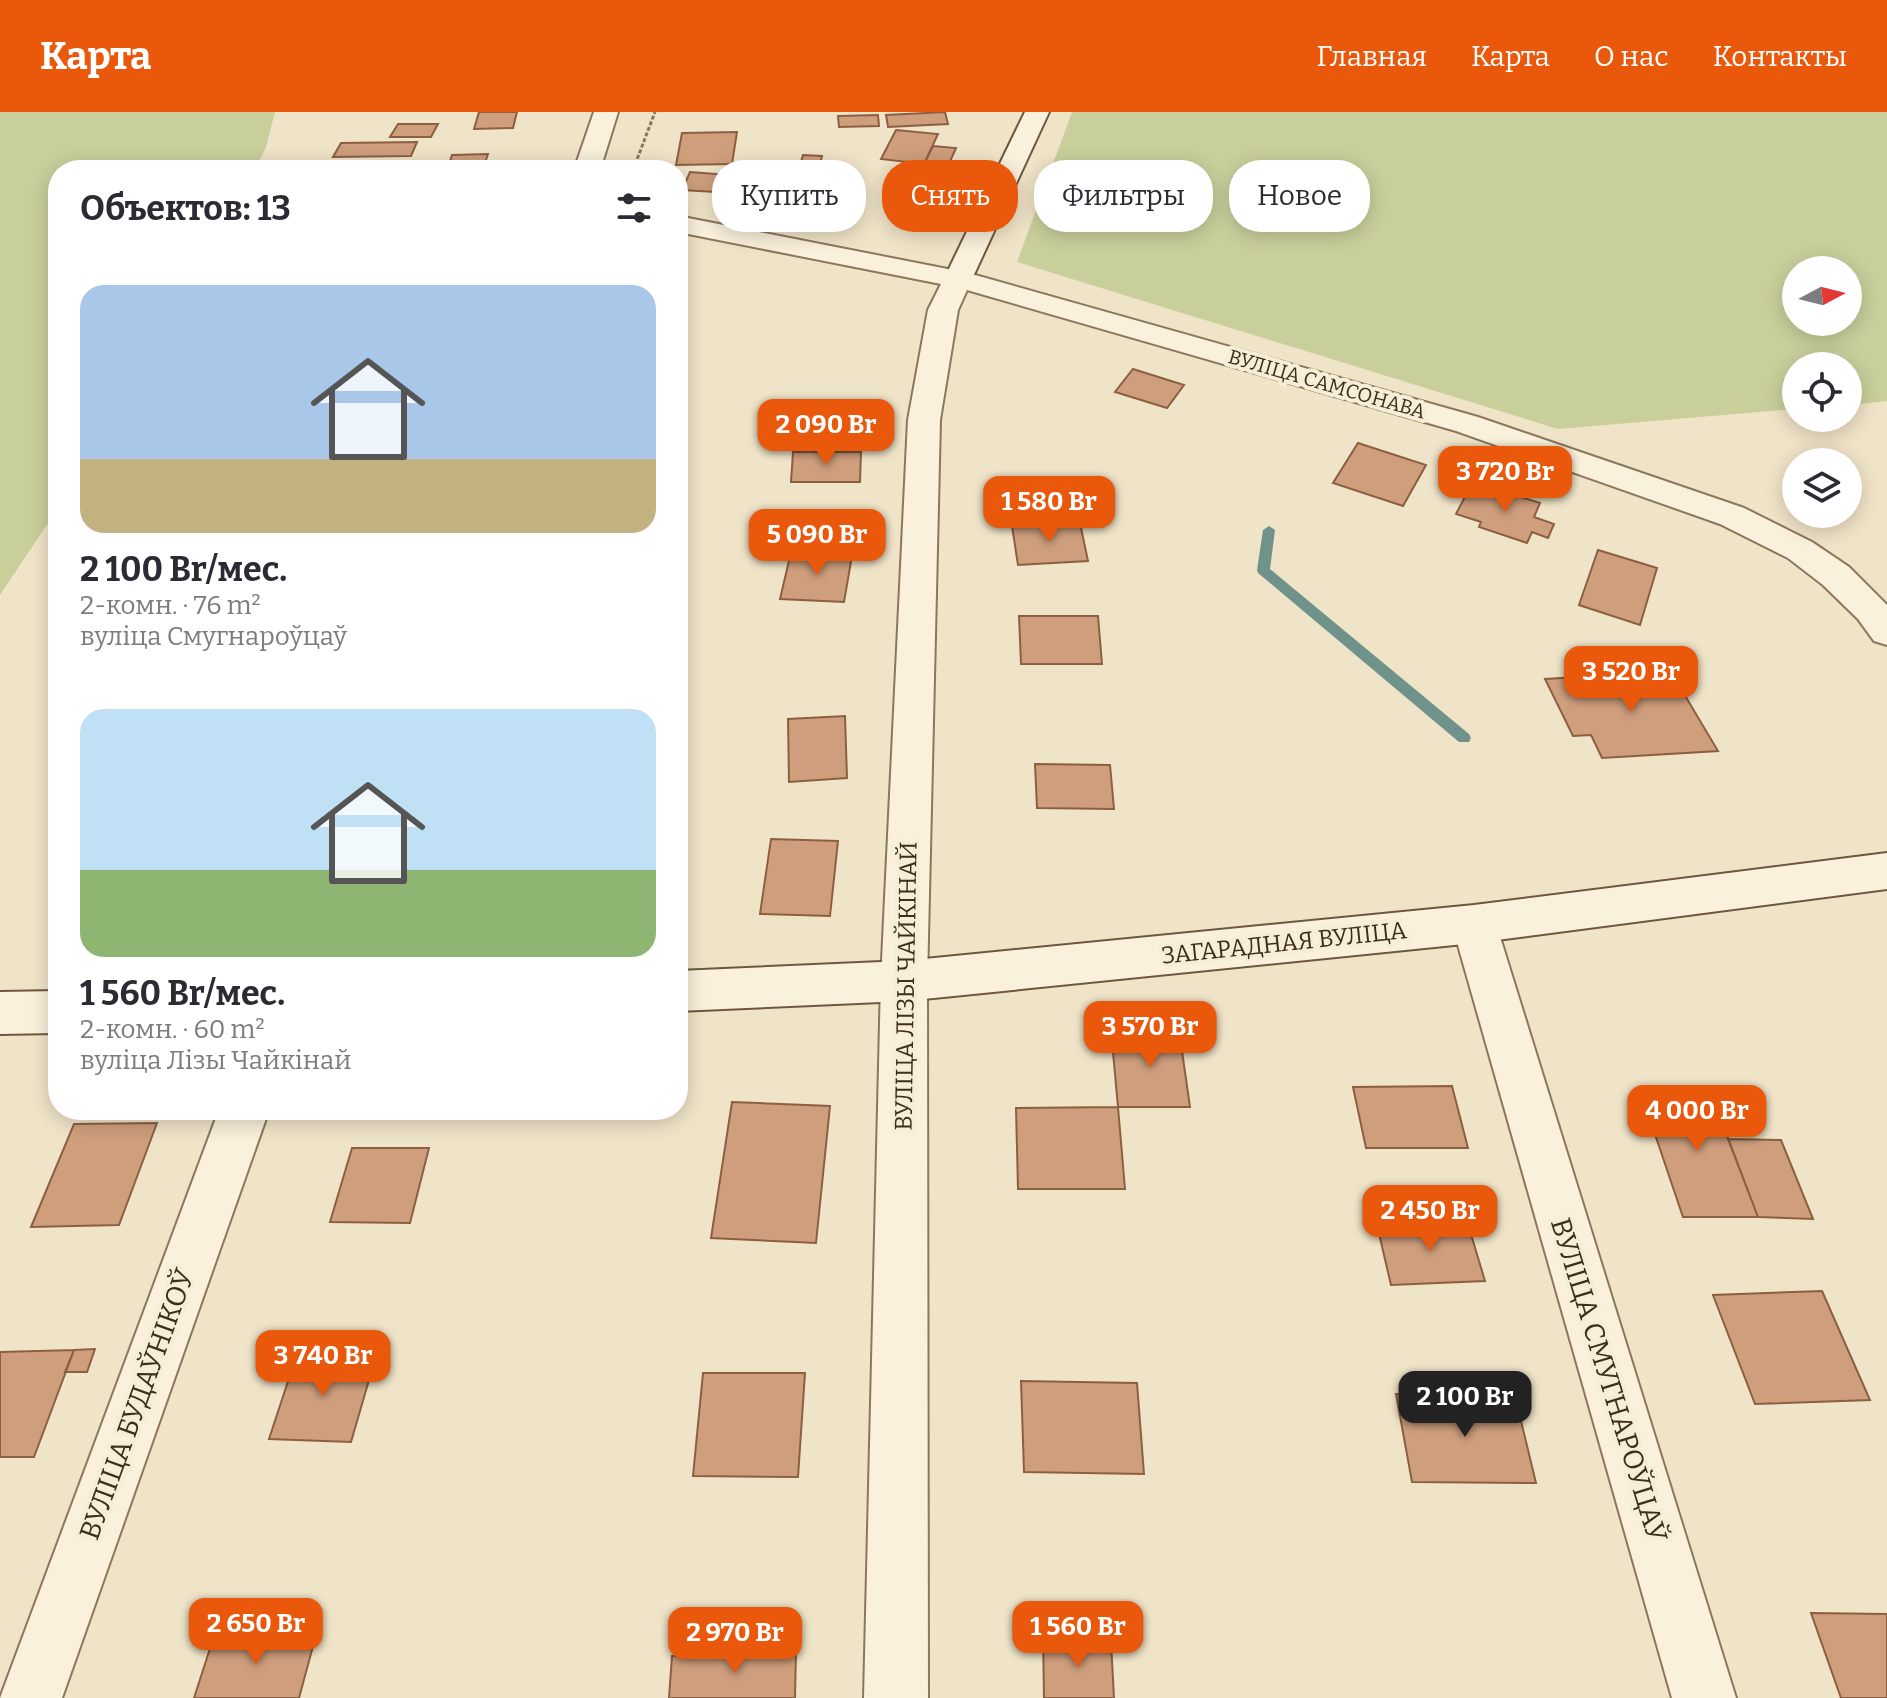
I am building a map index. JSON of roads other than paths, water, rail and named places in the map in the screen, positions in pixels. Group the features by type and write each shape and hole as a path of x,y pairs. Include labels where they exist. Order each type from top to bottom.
{"street":[{"path":"590,160 606,112"},
{"path":"958,279 1037,112"},
{"name":"ВУЛІЦА САМСОНАВА","path":"688,226 958,279 1467,424 1732,516 1800,550 1836,576 1871,610 1887,632"},
{"name":"ВУЛІЦА ЛІЗЫ ЧАЙКІНАЙ","path":"896,1698 904,981 924,420 943,310 958,279"},
{"name":"ЗАГАРАДНАЯ ВУЛІЦА","path":"688,991 904,981 1474,924 1887,871"},
{"name":"ВУЛІЦА СМУГНАРОЎЦАЎ","path":"1474,924 1704,1698"},
{"path":"0,1013 48,1012"},
{"name":"ВУЛІЦА БУДАЎНІКОЎ","path":"30,1698 240,1120"}],"waterway":[{"path":"1269,530 1263,570 1464,738"}]}
